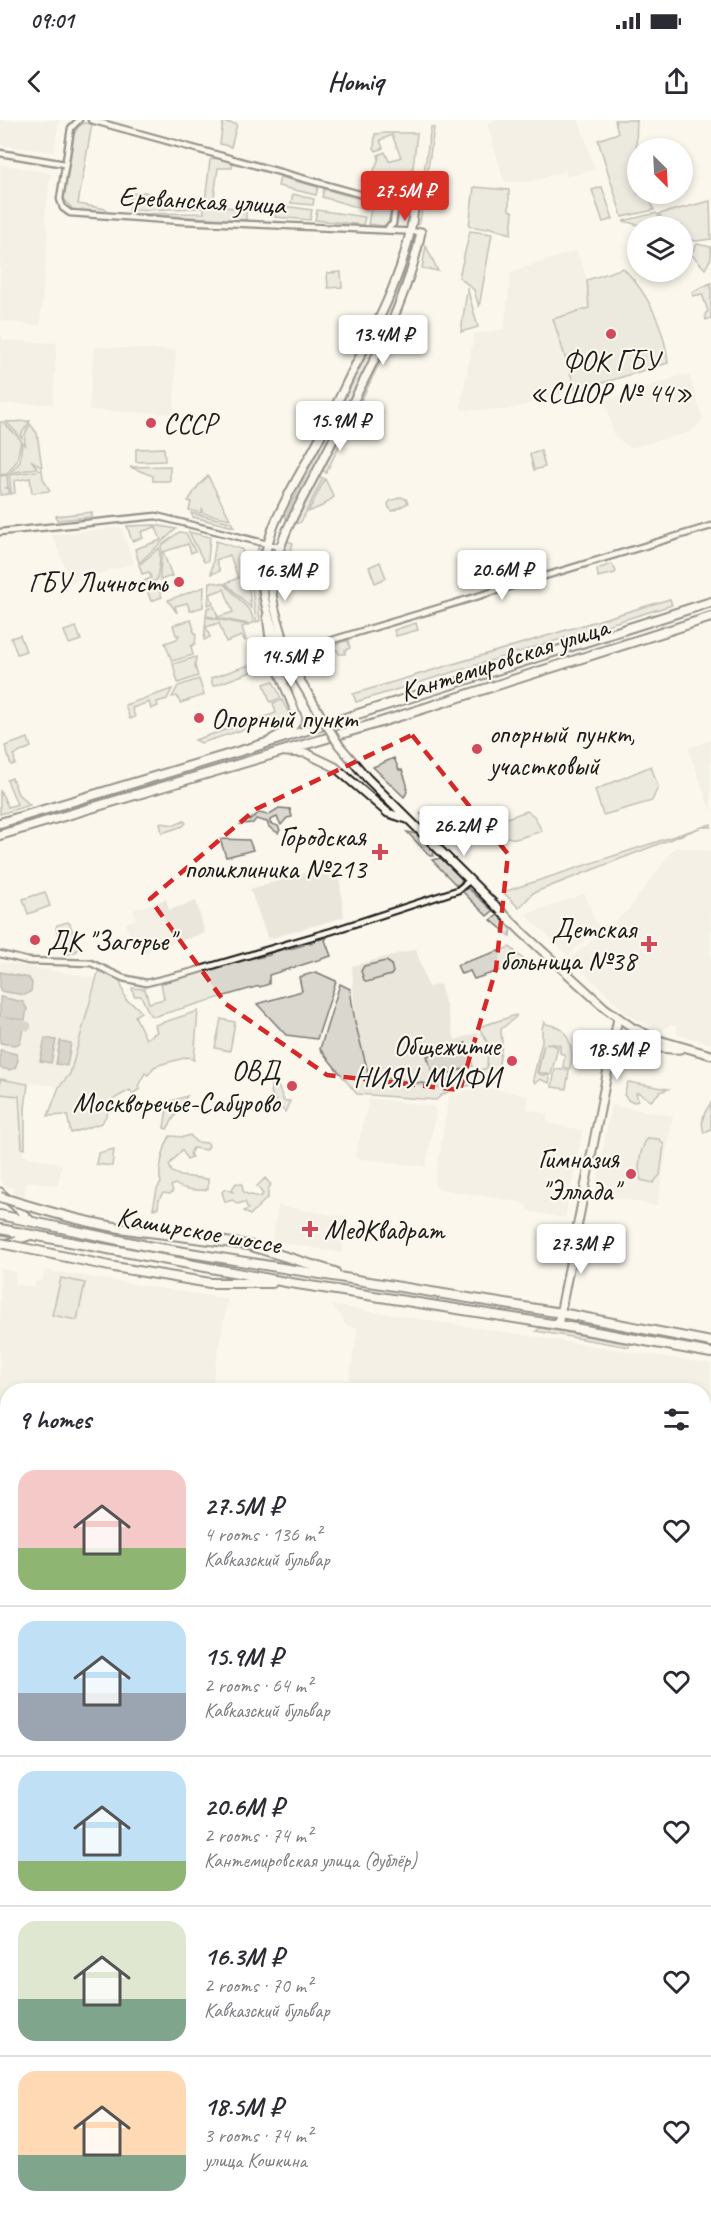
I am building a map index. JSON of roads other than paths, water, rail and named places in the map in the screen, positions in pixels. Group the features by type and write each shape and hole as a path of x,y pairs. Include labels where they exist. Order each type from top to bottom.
{"main road":[{"path":"414,209 411,231 400,269 381,314 267,543 263,584 267,608 276,637 339,745 367,778 550,958 618,1018 633,1028 684,1049 711,1055"},
{"path":"286,654 273,607 272,587 279,547 384,337 413,267 421,232"},
{"name":"Кантемировская улица","path":"1,823 257,746 711,602"},
{"path":"257,746 293,727 298,719 272,654 267,608"},
{"name":"Кантемировская улица","path":"0,836 277,753 711,616"},
{"path":"277,753 295,752 312,755 334,767 388,813 409,819"},
{"path":"558,1325 618,1018"},
{"path":"615,1032 633,1028"},
{"path":"611,1050 626,1042 660,1049 684,1049"},
{"path":"0,1191 31,1221"},
{"path":"0,1197 55,1213 130,1229 238,1243 268,1250 356,1279"},
{"name":"Каширское шоссе","path":"0,1215 147,1246 561,1313 711,1342"},
{"name":"Каширское шоссе","path":"0,1229 291,1283 558,1325 711,1353"},
{"path":"0,1244 33,1235"},
{"path":"0,1244 210,1283 291,1283"}],"street":[{"name":"Ереванская улица","path":"79,120 71,128 60,202 66,211 75,215 421,232"},
{"name":"Ереванская улица","path":"91,120 414,209"},
{"path":"0,153 65,164"},
{"path":"386,229 393,224 395,210 393,204"},
{"path":"381,314 382,320 386,322 392,318"},
{"path":"373,332 380,329 384,337"},
{"path":"0,532 156,516 279,547"},
{"path":"286,654 711,526"},
{"path":"0,954 28,961 91,963 123,978 146,983 191,972 358,922 458,890 470,880"}],"waterway":[{"path":"0,1021 27,1026"}],"place":[{"name":"ФОК ГБУ «СШОР № 44»","path":"611,334"},
{"name":"СССР","path":"151,423"},
{"name":"ГБУ Личность","path":"179,582"},
{"name":"Опорный пункт","path":"199,718"},
{"name":"опорный пункт, участковый","path":"477,749"},
{"name":"Городская поликлиника №213","path":"380,852"},
{"name":"ДК \"Загорье\"","path":"35,940"},
{"name":"Детская больница №38","path":"649,944"},
{"name":"Общежитие НИЯУ МИФИ","path":"512,1061"},
{"name":"ОВД Москворечье-Сабурово","path":"292,1086"},
{"name":"Гимназия \"Эллада\"","path":"631,1174"},
{"name":"МедКвадрат","path":"310,1229"}]}
